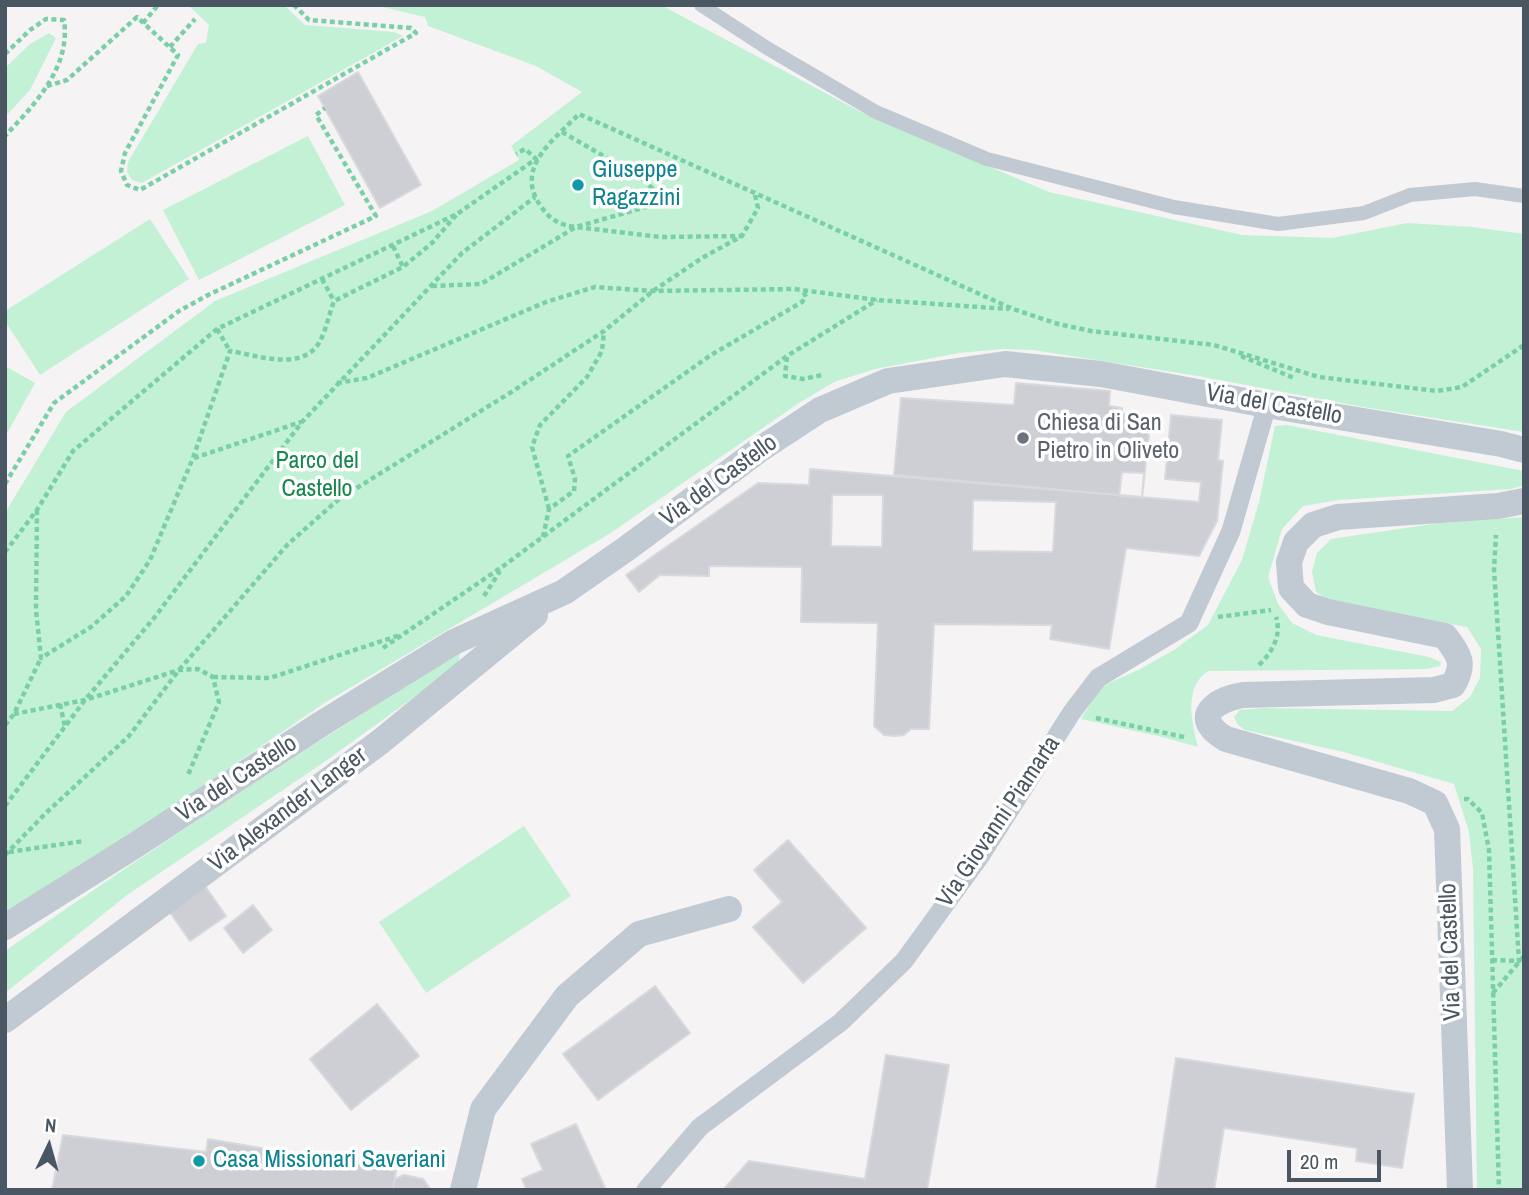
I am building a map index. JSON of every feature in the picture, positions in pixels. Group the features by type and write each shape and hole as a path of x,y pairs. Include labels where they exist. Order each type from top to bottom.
{"street":[{"name":"Via del Castello","path":"5,927 454,642 564,592 759,450 820,410 888,382 1005,364 1101,373 1524,450"},
{"path":"1191,620 1231,531 1267,405"},
{"path":"1435,803 1409,791 1226,739 1214,732 1209,724 1208,714 1214,705 1226,698 1280,692 1434,690 1453,685 1461,672 1459,655 1445,636 1328,612 1307,605 1291,588 1289,562 1296,542 1313,525 1338,517 1498,506 1524,501"},
{"name":"Via Alexander Langer","path":"5,1020 380,741 564,592"},
{"name":"Via Giovanni Piamarta","path":"646,1190 700,1127 841,1021 904,961 981,855 1072,712 1098,678 1191,620"},
{"name":"Via del Castello","path":"1435,803 1447,828 1460,1190"},
{"path":"463,1190 483,1109 567,996 639,934 729,909"}],"lane":[{"path":"701,5 767,48 888,117 987,159 1174,207 1278,224 1364,213 1410,195 1475,189 1524,196"}],"path":[{"path":"143,23 158,5"},
{"path":"47,86 67,80 137,17 178,55 125,153 121,171 127,185 140,190 416,33 411,29 309,20 294,5"},
{"path":"5,54 46,19 64,20 67,39 47,86 34,105 5,136"},
{"path":"170,47 195,19"},
{"path":"5,484 54,403 179,311 376,216 316,115 325,108"},
{"path":"5,552 37,509 74,451 218,329 457,214 536,159 579,114 1013,309 1058,324 1091,331 1214,345 1320,377 1437,391 1462,387 1524,345"},
{"path":"432,286 481,284 576,227 660,203 652,188 640,177 562,132"},
{"path":"516,154 525,149 536,159"},
{"path":"536,159 531,172 534,197 555,222 661,237 742,236"},
{"path":"7,853 129,736 179,670 288,544 339,499 513,391 604,331 653,291 702,258 742,236 758,208 754,191"},
{"path":"5,806 85,700 154,618 302,422 462,253 534,197"},
{"path":"230,351 287,361 304,356 318,344 334,301 403,267 432,243 457,214"},
{"path":"392,246 403,267"},
{"path":"323,279 334,301"},
{"path":"337,383 367,378 546,302 595,287 653,291 803,290 877,300 1013,309"},
{"path":"549,509 574,491 575,479 568,456 711,355 802,302 806,294 803,290"},
{"path":"382,649 502,567 787,356 877,300"},
{"path":"5,726 41,658 91,627 126,596 150,560 193,458 230,351 218,329"},
{"path":"543,537 549,509 532,447 540,425 587,377 602,351 604,331"},
{"path":"1214,345 1295,378"},
{"path":"193,458 302,422"},
{"path":"37,509 36,610 41,658"},
{"path":"1492,994 1522,959 1494,569 1496,528"},
{"path":"483,599 502,567"},
{"path":"1191,620 1274,609 1279,626 1275,645 1226,698"},
{"path":"13,714 85,700 179,670 198,669 213,677 270,678 428,625"},
{"path":"179,782 189,774 219,702 213,677"},
{"path":"60,704 65,728"},
{"path":"1072,712 1196,740 1226,739"},
{"path":"1435,803 1468,799 1482,813 1489,850 1499,1190"},
{"path":"7,853 122,836 131,848"},
{"path":"1492,960 1522,959"}],"green space":[{"path":"188,5 284,5 305,25 394,32 403,36 142,183 132,180 127,172 128,162 198,44 206,43 209,25"},
{"name":"Parco del Castello","path":"374,5 661,5 859,111 1049,192 1242,235 1332,238 1407,223 1472,227 1524,234 1524,432 1033,350 1002,349 959,353 875,369 834,382 799,403 609,534 326,702 116,845 5,916 5,513 66,412 215,301 432,211 519,160 511,146 582,92 536,66 428,26 425,17"},
{"path":"49,33 56,38 30,90 5,117 5,68 30,44"},
{"path":"308,136 345,205 199,280 163,210"},
{"path":"150,219 189,279 40,375 5,321 5,311"},
{"path":"5,366 35,383 5,437"},
{"path":"1287,425 1524,471 1524,485 1511,489 1339,500 1303,506 1282,529 1268,577 1278,604 1292,623 1316,635 1429,657 1441,662 1440,666 1427,669 1208,671 1200,678 1192,696 1192,716 1198,747 1081,719 1100,687 1174,650 1208,625 1242,560 1259,502 1275,426"},
{"path":"1524,517 1524,1190 1477,1190 1473,869 1469,832 1454,784 1344,752 1245,730 1238,725 1234,717 1240,710 1264,708 1452,711 1470,697 1480,678 1481,649 1467,627 1330,602 1316,592 1312,571 1317,553 1331,539 1439,523"},
{"path":"460,653 459,661 445,675 320,765 127,895 5,993 5,951 231,799"},
{"path":"524,826 571,896 426,993 379,922"}],"building":[{"path":"358,72 421,185 380,208 318,96"},
{"name":"Chiesa di San Pietro in Oliveto","path":"1016,383 1110,391 1109,406 1122,408 1122,414 1134,415 1142,420 1149,435 1142,497 894,475 901,398 1014,405"},
{"path":"1171,415 1222,420 1218,460 1223,461 1217,521 1199,556 1126,548 1109,649 1050,639 1052,625 934,624 929,729 911,729 904,735 884,735 874,726 878,623 801,622 802,567 709,566 709,576 660,575 639,592 626,575 758,483 809,485 810,469 1199,502 1201,482 1165,479","holes":["832,495 883,495 882,547 831,546","973,500 1056,502 1053,552 972,551"]},
{"path":"1122,472 1144,473 1142,497 1119,496"},
{"path":"788,840 866,928 803,983 753,927 782,902 754,870"},
{"path":"205,886 226,916 190,941 169,911"},
{"path":"253,905 272,930 243,953 224,928"},
{"path":"655,986 690,1033 598,1100 563,1054"},
{"path":"377,1004 419,1056 351,1110 310,1059"},
{"path":"886,1055 949,1065 927,1190 723,1190 749,1161 865,1179"},
{"path":"1176,1058 1414,1094 1402,1168 1356,1161 1357,1148 1224,1128 1214,1190 1156,1190"},
{"path":"576,1124 606,1190 527,1190 522,1179 543,1170 531,1144"},
{"name":"Casa Missionari Saveriani","path":"63,1135 206,1152 208,1139 396,1171 393,1190 52,1190"},
{"path":"404,1175 423,1179 431,1190 393,1190 395,1179"}],"place":[{"name":"Giuseppe Ragazzini","path":"578,185"},
{"name":"Chiesa di San Pietro in Oliveto","path":"1023,438"},
{"name":"Casa Missionari Saveriani","path":"199,1161"}]}
